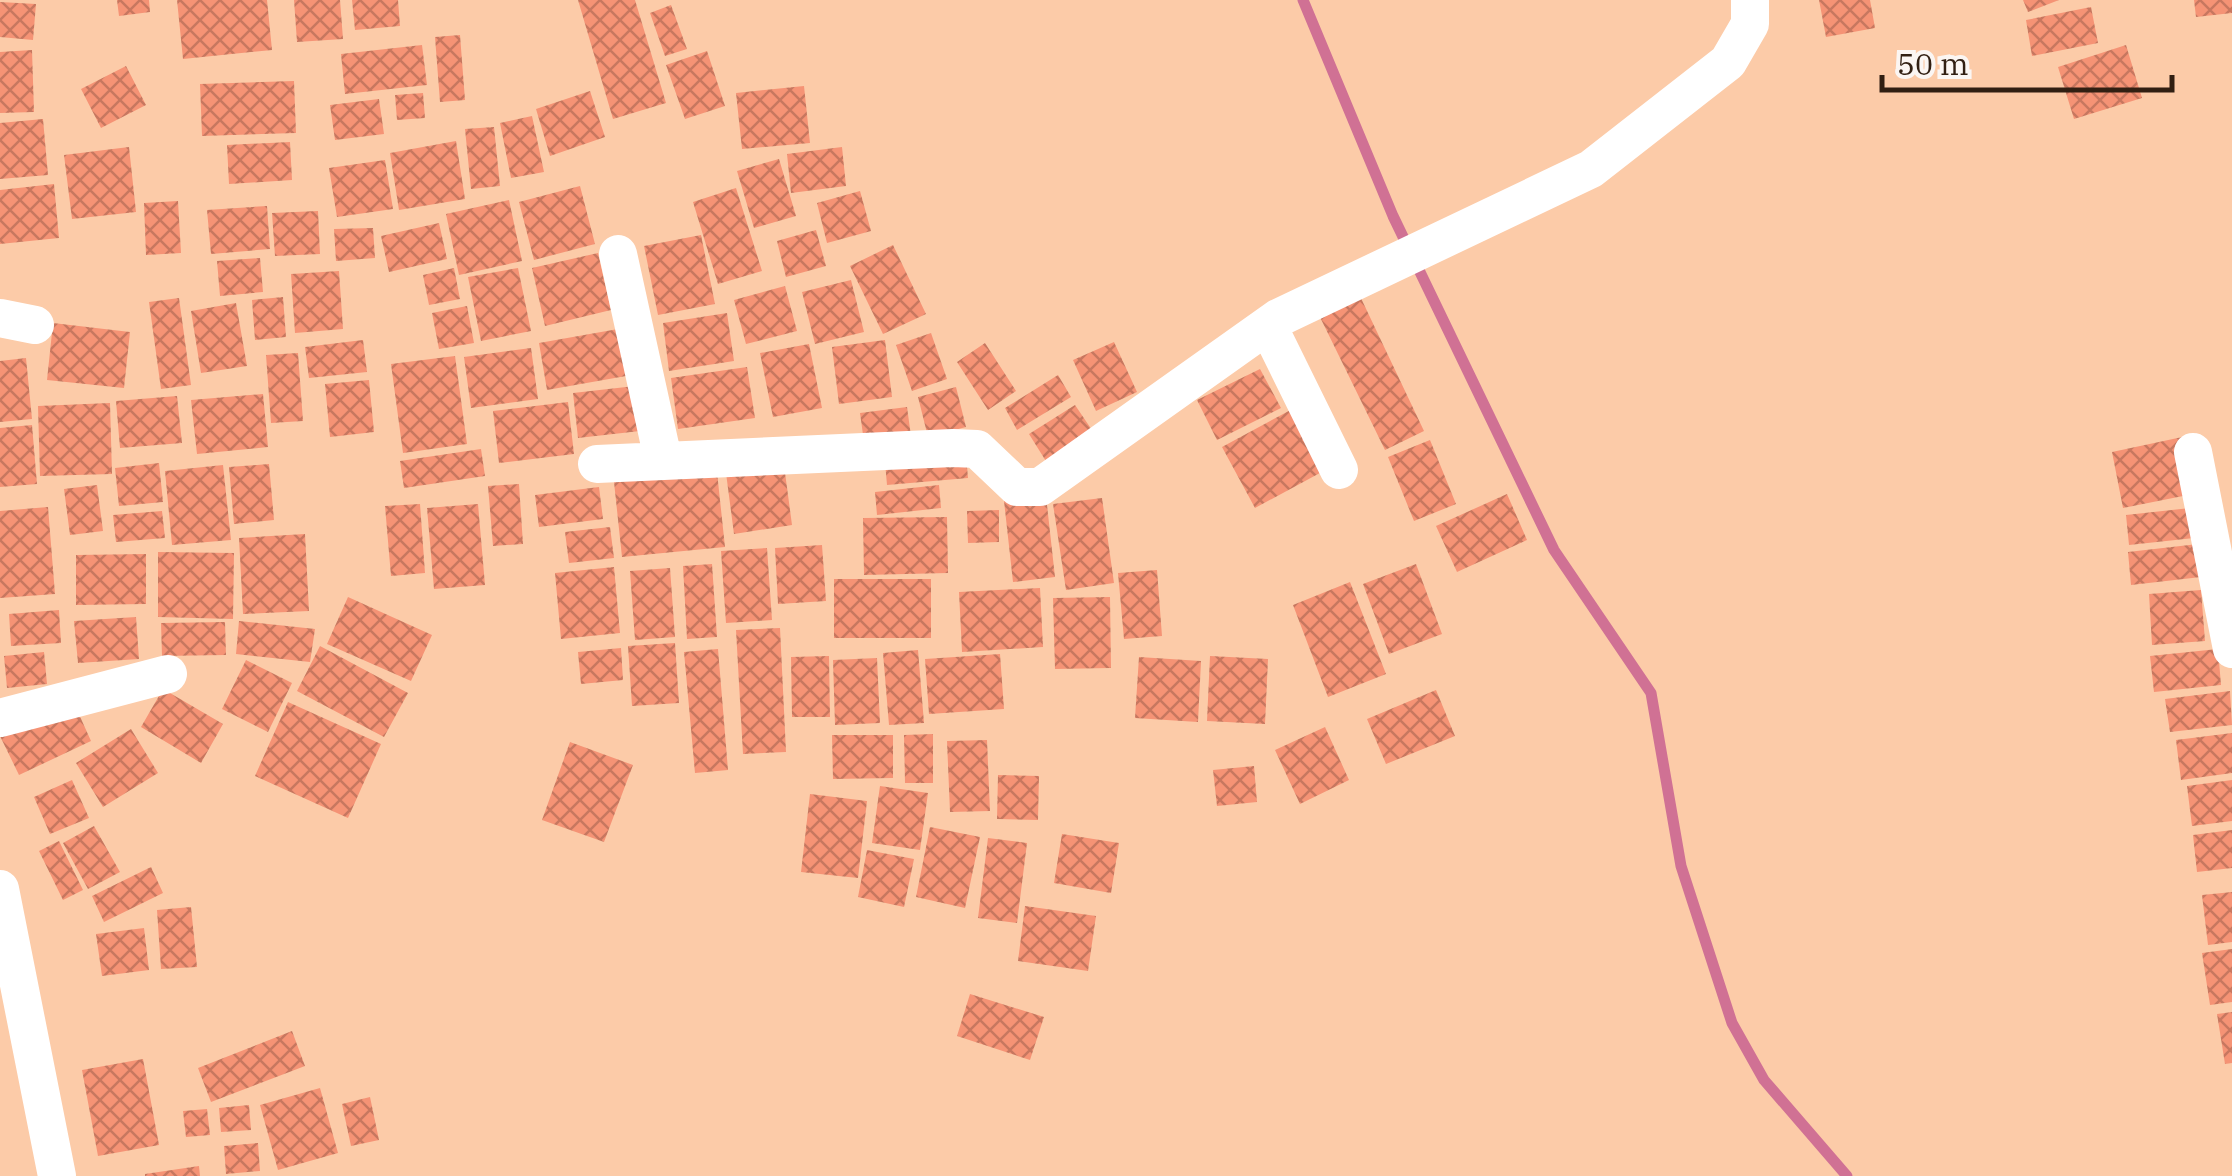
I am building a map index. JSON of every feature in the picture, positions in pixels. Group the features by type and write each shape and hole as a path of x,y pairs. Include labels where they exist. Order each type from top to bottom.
{"street":[{"path":"597,464 977,449 1016,487 1029,490 1056,476 1268,326 1591,170 1728,62 1750,24 1750,0"},
{"path":"618,254 663,460"},
{"path":"1268,326 1339,470"},
{"path":"2193,452 2232,649"},
{"path":"0,718 168,674"},
{"path":"0,889 57,1176"}],"building":[{"path":"117,0 149,0 150,12 119,16"},
{"path":"177,0 267,0 272,50 183,59"},
{"path":"294,0 340,0 343,39 297,42"},
{"path":"352,0 398,0 400,26 355,30"},
{"path":"578,0 635,0 666,103 613,119"},
{"path":"1819,0 1870,0 1875,28 1826,37"},
{"path":"2023,0 2059,0 2028,12"},
{"path":"2194,0 2232,0 2232,13 2196,17"},
{"path":"0,2 36,4 33,40 0,37"},
{"path":"671,5 687,49 665,56 650,13"},
{"path":"2091,7 2098,43 2032,56 2026,20"},
{"path":"460,35 465,100 440,102 435,37"},
{"path":"422,45 427,85 345,94 341,54"},
{"path":"2126,45 2142,98 2074,119 2058,67"},
{"path":"32,50 34,112 0,113 0,52"},
{"path":"707,51 725,106 685,119 666,65"},
{"path":"126,66 146,105 101,128 81,89"},
{"path":"294,81 296,133 202,136 200,84"},
{"path":"804,86 810,143 742,149 736,93"},
{"path":"590,91 605,137 550,156 536,109"},
{"path":"423,93 425,118 397,120 395,95"},
{"path":"379,99 384,134 335,140 330,105"},
{"path":"532,116 544,172 511,178 500,123"},
{"path":"43,119 48,175 0,179 0,123"},
{"path":"494,127 500,186 471,189 465,129"},
{"path":"456,141 465,199 399,210 390,153"},
{"path":"290,142 292,180 229,184 227,145"},
{"path":"129,147 136,212 72,219 64,155"},
{"path":"842,147 846,186 791,193 787,154"},
{"path":"779,159 796,216 754,228 737,171"},
{"path":"385,160 393,209 337,217 329,168"},
{"path":"54,184 59,238 0,244 0,190"},
{"path":"580,186 595,244 534,260 519,202"},
{"path":"736,188 762,271 718,284 693,202"},
{"path":"860,191 871,231 827,243 817,203"},
{"path":"509,200 522,261 459,275 446,214"},
{"path":"178,201 181,253 146,255 144,203"},
{"path":"267,206 270,249 211,254 207,210"},
{"path":"318,211 320,254 275,256 272,213"},
{"path":"439,223 447,259 389,272 381,236"},
{"path":"373,228 375,258 336,261 334,229"},
{"path":"816,230 826,266 786,277 777,241"},
{"path":"701,235 715,304 658,315 644,246"},
{"path":"893,245 926,314 883,334 850,266"},
{"path":"598,253 611,310 545,326 532,268"},
{"path":"260,258 263,292 220,296 217,261"},
{"path":"454,268 460,299 429,305 423,275"},
{"path":"518,268 531,331 481,341 468,277"},
{"path":"339,271 343,329 295,333 291,274"},
{"path":"851,280 864,332 815,344 802,292"},
{"path":"785,286 797,331 746,344 734,300"},
{"path":"1359,294 1424,431 1385,450 1318,313"},
{"path":"283,297 286,337 255,340 252,300"},
{"path":"179,298 191,385 161,389 149,302"},
{"path":"236,303 247,366 201,373 191,311"},
{"path":"467,306 474,343 439,349 432,313"},
{"path":"727,313 734,361 669,371 663,323"},
{"path":"53,323 130,332 124,388 47,380"},
{"path":"618,329 626,376 547,390 539,343"},
{"path":"931,333 947,379 912,391 896,345"},
{"path":"363,340 367,372 309,378 305,347"},
{"path":"885,340 892,397 839,404 832,347"},
{"path":"1114,342 1137,392 1096,411 1073,360"},
{"path":"985,343 1016,391 988,410 957,362"},
{"path":"809,344 822,408 773,417 760,353"},
{"path":"531,348 538,399 471,408 464,357"},
{"path":"298,353 303,421 271,423 266,355"},
{"path":"455,356 467,444 403,453 391,364"},
{"path":"26,358 32,419 0,422 0,361"},
{"path":"747,367 755,418 678,429 671,378"},
{"path":"1260,369 1281,408 1217,440 1197,400"},
{"path":"1058,375 1071,397 1017,430 1005,408"},
{"path":"369,380 374,432 330,437 325,384"},
{"path":"635,386 640,431 578,438 573,393"},
{"path":"956,387 966,427 928,437 918,397"},
{"path":"263,394 268,447 197,454 191,400"},
{"path":"177,396 182,443 120,448 116,401"},
{"path":"568,402 574,454 499,463 493,411"},
{"path":"110,403 112,474 40,476 38,406"},
{"path":"1075,405 1096,436 1049,466 1029,434"},
{"path":"1298,406 1331,467 1255,508 1222,447"},
{"path":"907,407 911,436 864,442 860,413"},
{"path":"32,425 37,484 0,487 0,428"},
{"path":"2187,436 2198,493 2123,508 2112,452"},
{"path":"1430,440 1456,504 1414,521 1388,457"},
{"path":"481,449 485,476 404,488 400,461"},
{"path":"966,455 968,478 887,485 885,462"},
{"path":"159,463 163,502 119,506 115,468"},
{"path":"269,464 274,520 234,524 229,467"},
{"path":"223,465 231,540 172,545 165,471"},
{"path":"784,465 792,525 734,534 726,473"},
{"path":"717,472 725,547 622,557 614,482"},
{"path":"519,484 523,544 493,546 488,486"},
{"path":"97,485 103,531 70,535 64,489"},
{"path":"939,485 941,508 877,515 875,492"},
{"path":"599,487 603,519 539,527 535,495"},
{"path":"1507,494 1527,540 1457,572 1436,526"},
{"path":"1046,496 1055,577 1013,582 1004,501"},
{"path":"1102,498 1114,583 1066,590 1053,504"},
{"path":"420,504 425,573 391,576 385,506"},
{"path":"478,504 485,585 434,589 427,508"},
{"path":"48,507 55,594 0,598 0,511"},
{"path":"2190,508 2194,538 2129,545 2126,515"},
{"path":"999,510 999,542 968,543 967,511"},
{"path":"162,511 165,538 116,542 113,515"},
{"path":"947,517 948,573 864,575 863,518"},
{"path":"610,527 614,558 569,563 565,532"},
{"path":"305,534 309,611 243,614 239,538"},
{"path":"2198,544 2201,577 2131,585 2128,552"},
{"path":"822,545 826,601 778,604 775,548"},
{"path":"767,548 772,620 726,623 721,551"},
{"path":"158,552 234,553 233,619 158,617"},
{"path":"146,554 146,604 76,605 76,555"},
{"path":"712,564 717,637 687,639 683,566"},
{"path":"1416,564 1442,634 1389,654 1363,584"},
{"path":"614,567 620,633 561,639 555,573"},
{"path":"670,568 675,637 635,640 630,571"},
{"path":"1157,570 1162,636 1124,639 1118,573"},
{"path":"834,579 931,579 931,638 834,638"},
{"path":"1350,582 1386,674 1328,697 1293,605"},
{"path":"1040,588 1043,647 962,652 959,592"},
{"path":"2201,590 2205,641 2152,645 2149,594"},
{"path":"348,597 432,635 411,681 327,644"},
{"path":"1110,597 1111,668 1055,669 1053,598"},
{"path":"59,610 61,643 11,646 9,614"},
{"path":"136,617 139,659 78,663 74,621"},
{"path":"239,621 315,629 310,662 236,654"},
{"path":"225,622 226,655 162,656 161,623"},
{"path":"780,628 786,752 743,754 736,630"},
{"path":"675,643 679,703 632,706 628,646"},
{"path":"320,646 408,693 384,737 297,691"},
{"path":"621,648 623,680 581,684 578,652"},
{"path":"718,649 728,770 695,773 684,652"},
{"path":"2218,649 2221,685 2154,692 2150,656"},
{"path":"918,650 924,723 889,725 883,653"},
{"path":"44,652 47,684 7,688 4,656"},
{"path":"1000,654 1004,709 929,714 925,659"},
{"path":"829,656 830,717 792,717 791,657"},
{"path":"1210,656 1268,659 1265,724 1207,721"},
{"path":"1139,657 1201,661 1198,722 1135,718"},
{"path":"877,658 880,723 835,725 833,660"},
{"path":"246,660 292,683 268,732 222,709"},
{"path":"163,689 223,724 201,763 141,727"},
{"path":"1436,690 1455,736 1386,764 1367,719"},
{"path":"2230,691 2232,725 2170,732 2165,699"},
{"path":"73,701 91,741 19,775 0,736"},
{"path":"288,702 381,744 348,818 255,776"},
{"path":"1325,727 1349,780 1300,804 1275,750"},
{"path":"131,729 158,773 103,807 76,763"},
{"path":"2232,733 2232,773 2181,780 2176,740"},
{"path":"933,734 933,783 905,783 904,735"},
{"path":"832,735 893,735 893,778 833,779"},
{"path":"987,740 990,811 950,812 947,741"},
{"path":"570,742 633,765 604,842 542,820"},
{"path":"1254,766 1257,802 1217,806 1213,770"},
{"path":"998,775 1039,776 1038,820 997,819"},
{"path":"72,780 89,818 50,834 34,797"},
{"path":"2232,780 2232,821 2192,826 2187,786"},
{"path":"880,786 928,793 920,850 872,843"},
{"path":"810,794 867,801 858,878 801,872"},
{"path":"94,826 120,872 88,889 63,843"},
{"path":"930,827 980,837 965,908 916,897"},
{"path":"2232,830 2232,868 2197,872 2193,835"},
{"path":"1062,834 1119,843 1111,893 1054,883"},
{"path":"988,838 1027,843 1017,923 978,918"},
{"path":"59,841 83,890 63,900 39,851"},
{"path":"867,850 914,859 904,907 858,897"},
{"path":"151,867 163,893 104,922 92,896"},
{"path":"2232,892 2232,942 2208,945 2202,895"},
{"path":"1025,906 1096,916 1088,971 1018,961"},
{"path":"191,907 197,967 161,969 157,910"},
{"path":"144,928 149,970 102,976 96,934"},
{"path":"2232,949 2232,1002 2210,1005 2202,953"},
{"path":"970,994 1044,1017 1030,1060 957,1036"},
{"path":"2232,1012 2232,1063 2225,1064 2217,1014"},
{"path":"292,1031 305,1066 211,1102 198,1068"},
{"path":"143,1059 159,1145 98,1156 82,1070"},
{"path":"320,1088 338,1153 278,1170 260,1105"},
{"path":"370,1097 379,1140 351,1146 342,1104"},
{"path":"249,1105 251,1130 221,1132 219,1108"},
{"path":"207,1109 210,1135 186,1137 183,1111"},
{"path":"258,1143 260,1171 226,1174 224,1146"},
{"path":"199,1166 200,1176 145,1176 145,1174"}],"waterway":[{"path":"1303,0 1393,216 1554,550 1651,693 1681,866 1732,1023 1764,1080 1847,1176"}]}
